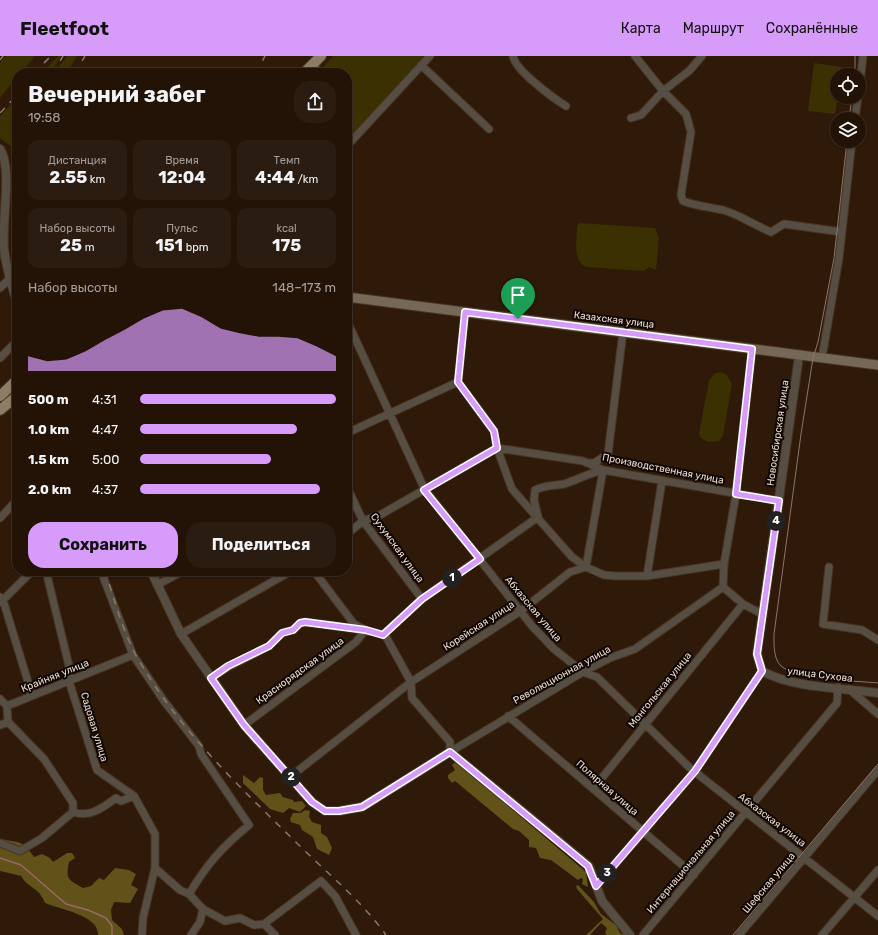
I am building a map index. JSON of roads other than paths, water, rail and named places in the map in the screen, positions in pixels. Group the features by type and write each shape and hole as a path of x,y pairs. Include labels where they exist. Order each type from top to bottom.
{"main road":[{"path":"309,68 321,56"},
{"path":"318,68 329,56"},
{"name":"Казахская улица","path":"352,298 878,365"},
{"path":"0,396 12,385"},
{"path":"0,410 12,400"}],"street":[{"path":"352,141 430,56"},
{"path":"513,56 520,68 554,98 566,106"},
{"path":"635,56 664,91 686,114 690,122 691,132 681,195 683,201 696,206 722,210 742,217 756,226 771,232 784,224 842,232"},
{"path":"631,118 641,116 664,91 689,71 702,56"},
{"path":"862,68 864,56"},
{"path":"421,65 489,129"},
{"path":"822,358 842,232 851,148"},
{"path":"0,149 6,164 3,192 4,249 12,285"},
{"path":"0,288 10,278"},
{"path":"465,312 458,382 494,431 497,448 512,489 538,517 572,558 586,567 604,575 615,576 647,576 724,564"},
{"name":"Абхазская улица","path":"352,332 424,490 522,610 532,626 554,649 583,672 597,677 695,771 878,916"},
{"path":"587,463 594,463 608,454 624,332"},
{"path":"0,358 12,347"},
{"path":"752,349 736,494 724,564 723,587 743,604 762,614"},
{"name":"Новосибирская улица","path":"762,671 757,654 799,356"},
{"path":"352,430 389,412 458,382"},
{"path":"352,530 363,521 380,515 497,448"},
{"name":"Производственная улица","path":"497,448 587,463 603,470 779,501"},
{"path":"538,517 534,500 535,490 542,487 564,484 589,473 603,470 586,567"},
{"path":"647,576 662,481"},
{"name":"Сухумская улица","path":"352,498 363,521 422,599"},
{"path":"0,518 12,505"},
{"path":"383,635 422,599 538,517"},
{"name":"Корейская улица","path":"290,777 411,682 522,610 570,572 586,567"},
{"path":"829,567 823,624 862,630 878,640"},
{"path":"27,576 1,600 32,695"},
{"name":"Садовая улица","path":"47,576 70,670 70,681 97,770 134,796 155,834 155,868 143,918 142,935"},
{"path":"103,576 132,654 164,701 199,746 201,754 249,824 223,846 206,867 189,894"},
{"path":"153,576 180,634 244,725 312,802 325,811 339,811 362,807 450,752"},
{"path":"157,584 174,576"},
{"path":"180,634 282,576"},
{"path":"318,576 354,624 366,630"},
{"name":"Революционная улица","path":"450,752 583,672 610,658 635,649 723,587"},
{"name":"Монгольская улица","path":"593,789 743,604"},
{"path":"211,678 228,666 269,646 277,637 293,630 300,623 305,622 366,630 385,635 411,682 412,698 450,742 450,752"},
{"name":"Краснорядская улица","path":"244,725 356,642 366,630"},
{"name":"Крайняя улица","path":"8,706 132,654"},
{"path":"596,886 695,771 762,671"},
{"name":"улица Сухова","path":"762,671 774,678 791,682 849,688 878,693"},
{"name":"Интернациональная улица","path":"643,935 837,703 838,687"},
{"path":"849,688 878,714"},
{"path":"0,699 8,706 8,722 48,765 73,802 73,812"},
{"name":"Полярная улица","path":"508,716 694,875"},
{"path":"0,725 8,722"},
{"path":"450,752 588,866 602,901 630,935"},
{"name":"Шефская улица","path":"739,935 878,770"},
{"path":"73,812 82,815 96,812 116,798 121,801 134,796"},
{"path":"0,843 20,851 35,843 73,812"},
{"path":"155,868 180,890 189,894 203,910 225,921 240,918 254,925 264,924 321,881 335,896 356,935"},
{"path":"822,935 878,870"},
{"path":"191,935 200,922 203,910"},
{"path":"264,924 275,935"}],"waterway":[{"path":"0,858 21,865 66,904 88,910 106,918 112,926 112,935"}],"tram line":[{"path":"855,56 855,68"},
{"path":"850,112 851,104"},
{"path":"846,148 834,258 818,342 813,358 801,434 774,634 774,646 778,663 788,670 799,674 827,679 878,683"},
{"path":"733,935 878,764"}],"railway":[{"path":"0,60 3,56"},
{"path":"39,68 51,56"},
{"path":"56,68 63,56"},
{"path":"78,68 85,56"},
{"path":"259,68 265,56"},
{"path":"0,113 12,100"},
{"path":"107,576 120,619 135,653 158,690 177,716 239,786 368,912 386,935"}]}
